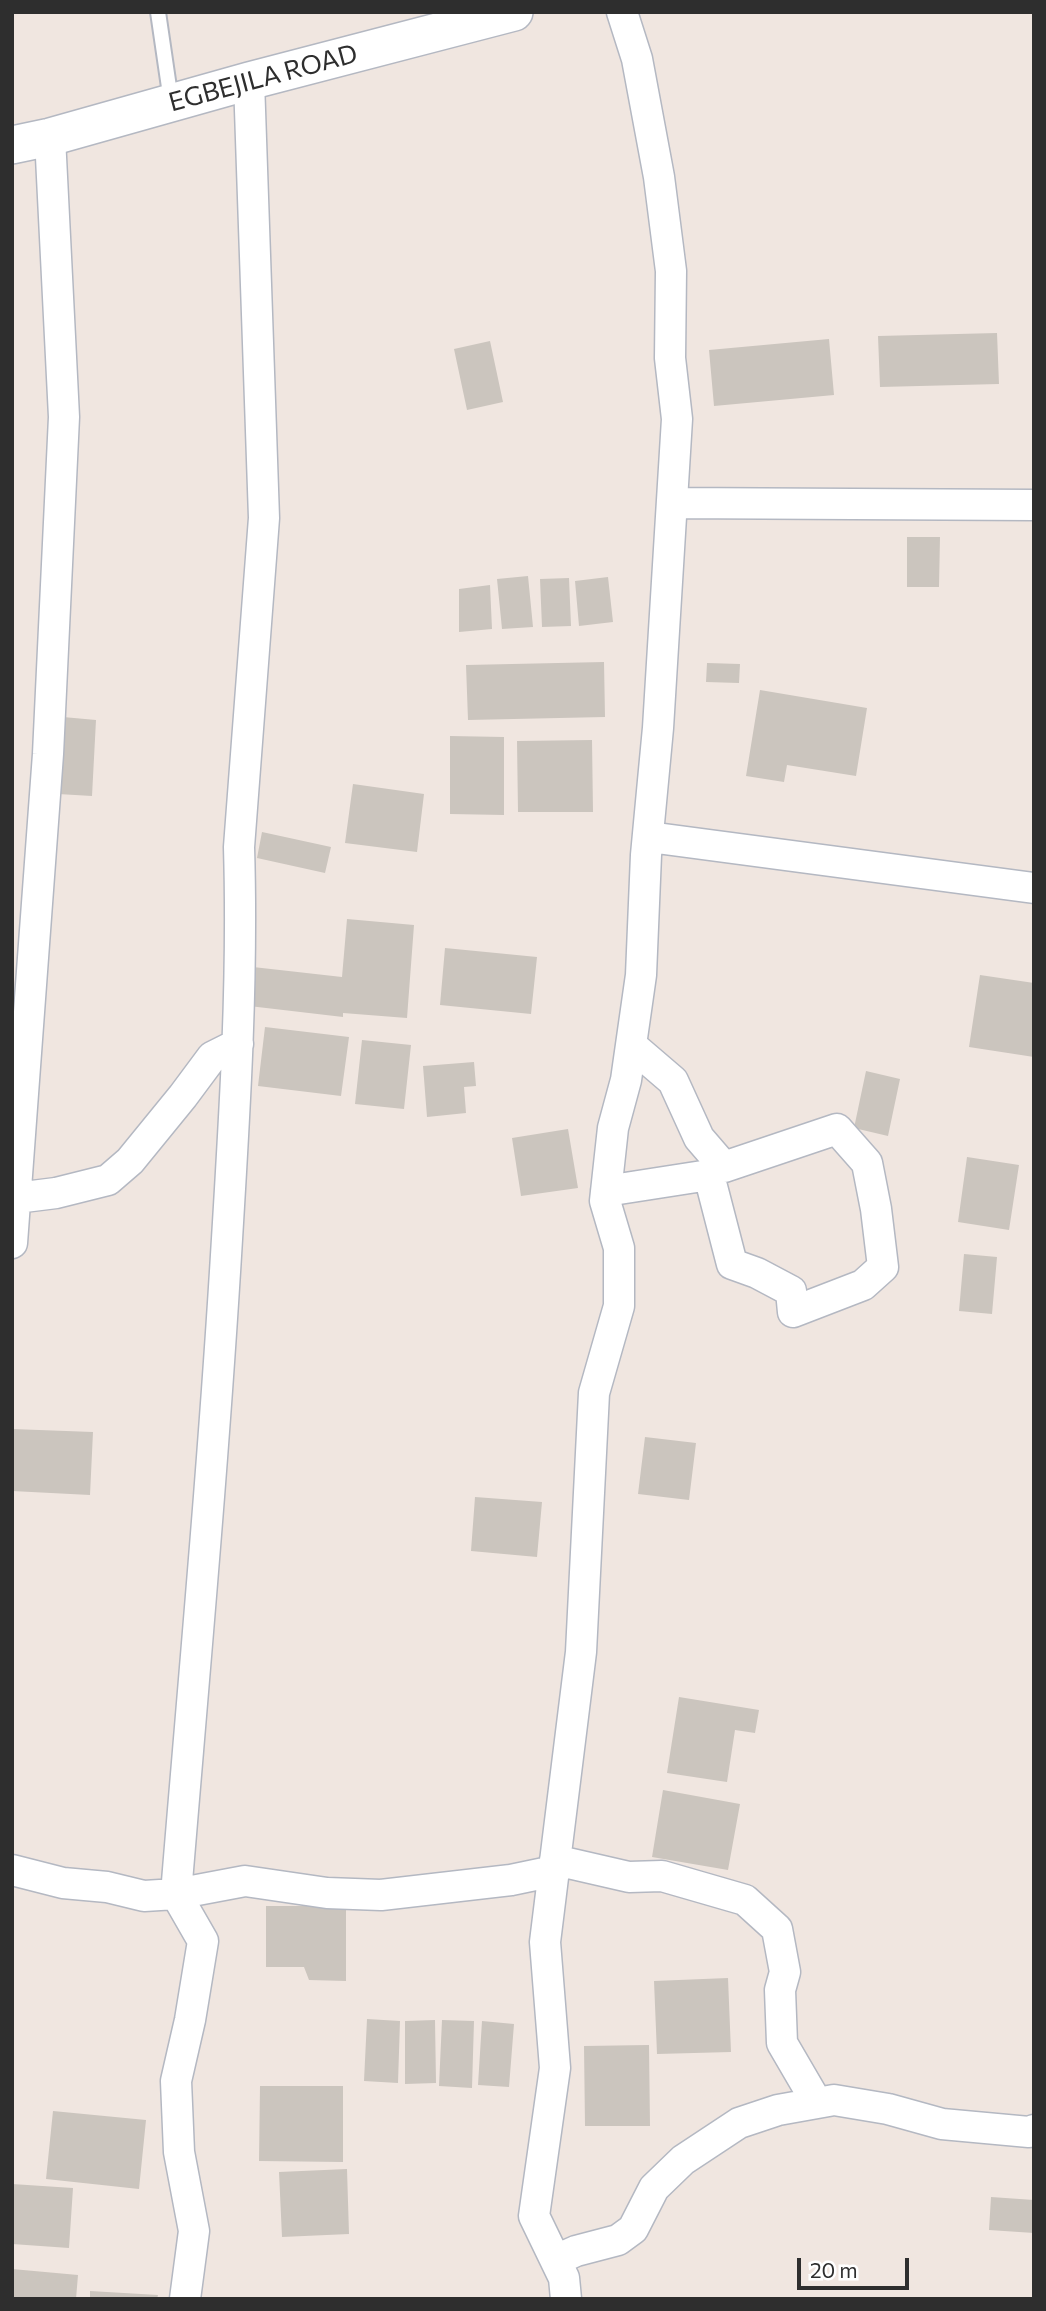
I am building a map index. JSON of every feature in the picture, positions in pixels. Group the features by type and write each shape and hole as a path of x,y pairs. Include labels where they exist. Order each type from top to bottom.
{"street":[{"name":"EGBEJILA ROAD","path":"12,145 50,137 249,80 514,12"},
{"path":"566,2299 564,2278 534,2216 555,2068 545,1942 581,1651 594,1393 619,1306 619,1248 605,1201 612,1128 626,1080 641,975 646,855 677,419 670,358 671,271 659,177 637,59 622,12"},
{"path":"185,2299 194,2231 179,2152 176,2081 190,2020 203,1941 176,1894 219,1372 238,1044 239,847 264,518 249,80"},
{"path":"12,1243 47,754 64,417 50,137"},
{"path":"672,503 1034,505"},
{"path":"649,837 1034,888"},
{"path":"16,1198 55,1193 108,1180 130,1161 212,1057 238,1044"},
{"path":"606,1191 709,1175 732,1264 757,1272 791,1291 793,1312 863,1284 883,1267 867,1163 837,1129 724,1167 699,1138 673,1081 631,1045"},
{"path":"12,1870 62,1883 107,1887 144,1896 176,1894 245,1881 327,1893 382,1895 511,1880 554,1865 629,1877 662,1876 745,1900 777,1929 785,1972 780,1990 782,2043 817,2104"},
{"path":"556,2260 576,2250 618,2240 633,2229 654,2188 683,2160 739,2123 778,2110 834,2100 888,2109 942,2124 1029,2132 1034,2130"}],"lane":[{"path":"158,12 171,103"}],"building":[{"path":"997,333 999,384 880,387 878,336"},
{"path":"829,339 834,395 714,406 709,350"},
{"path":"490,341 503,402 467,410 454,349"},
{"path":"907,537 940,537 939,587 907,587"},
{"path":"528,576 533,627 502,629 497,579"},
{"path":"608,577 613,622 579,626 575,581"},
{"path":"569,578 571,626 542,627 540,579"},
{"path":"490,585 492,629 459,632 459,589"},
{"path":"604,662 605,717 468,720 466,665"},
{"path":"707,663 740,664 739,683 706,682"},
{"path":"760,690 867,708 856,776 787,765 784,782 746,776"},
{"path":"63,717 96,720 92,796 58,794"},
{"path":"450,736 504,737 504,815 450,814"},
{"path":"592,740 593,812 518,812 517,741"},
{"path":"353,784 424,794 417,852 345,843"},
{"path":"262,832 331,847 325,873 257,858"},
{"path":"347,919 414,925 407,1018 343,1013 343,1017 249,1006 253,967 342,977"},
{"path":"445,948 537,957 531,1014 440,1005"},
{"path":"980,975 1034,983 1034,1057 969,1047"},
{"path":"265,1027 349,1037 341,1096 258,1086"},
{"path":"362,1040 411,1045 404,1109 355,1104"},
{"path":"474,1062 476,1086 464,1087 466,1113 427,1117 423,1066"},
{"path":"866,1071 900,1079 888,1136 854,1128"},
{"path":"568,1129 578,1188 521,1196 512,1138"},
{"path":"967,1157 1019,1165 1009,1230 958,1222"},
{"path":"964,1254 997,1257 992,1314 959,1311"},
{"path":"12,1429 93,1432 90,1495 12,1491"},
{"path":"645,1437 696,1443 689,1500 638,1494"},
{"path":"475,1497 542,1502 537,1557 471,1551"},
{"path":"679,1697 759,1710 755,1733 735,1730 727,1782 667,1773"},
{"path":"663,1790 740,1804 728,1870 652,1857"},
{"path":"266,1906 346,1906 346,1981 309,1980 304,1967 266,1967"},
{"path":"728,1978 731,2052 657,2054 654,1981"},
{"path":"367,2019 400,2021 398,2083 364,2081"},
{"path":"435,2020 436,2083 405,2084 405,2021"},
{"path":"442,2020 474,2021 472,2088 439,2086"},
{"path":"482,2021 514,2024 509,2087 478,2085"},
{"path":"649,2045 650,2126 585,2126 584,2046"},
{"path":"260,2086 343,2086 343,2162 259,2161"},
{"path":"53,2111 146,2120 139,2189 46,2179"},
{"path":"347,2169 349,2234 282,2237 279,2172"},
{"path":"12,2184 73,2188 69,2248 12,2244"},
{"path":"991,2197 1034,2200 1034,2233 989,2230"},
{"path":"12,2269 78,2275 76,2299 12,2299"},
{"path":"90,2291 158,2295 157,2299 90,2299"}]}
